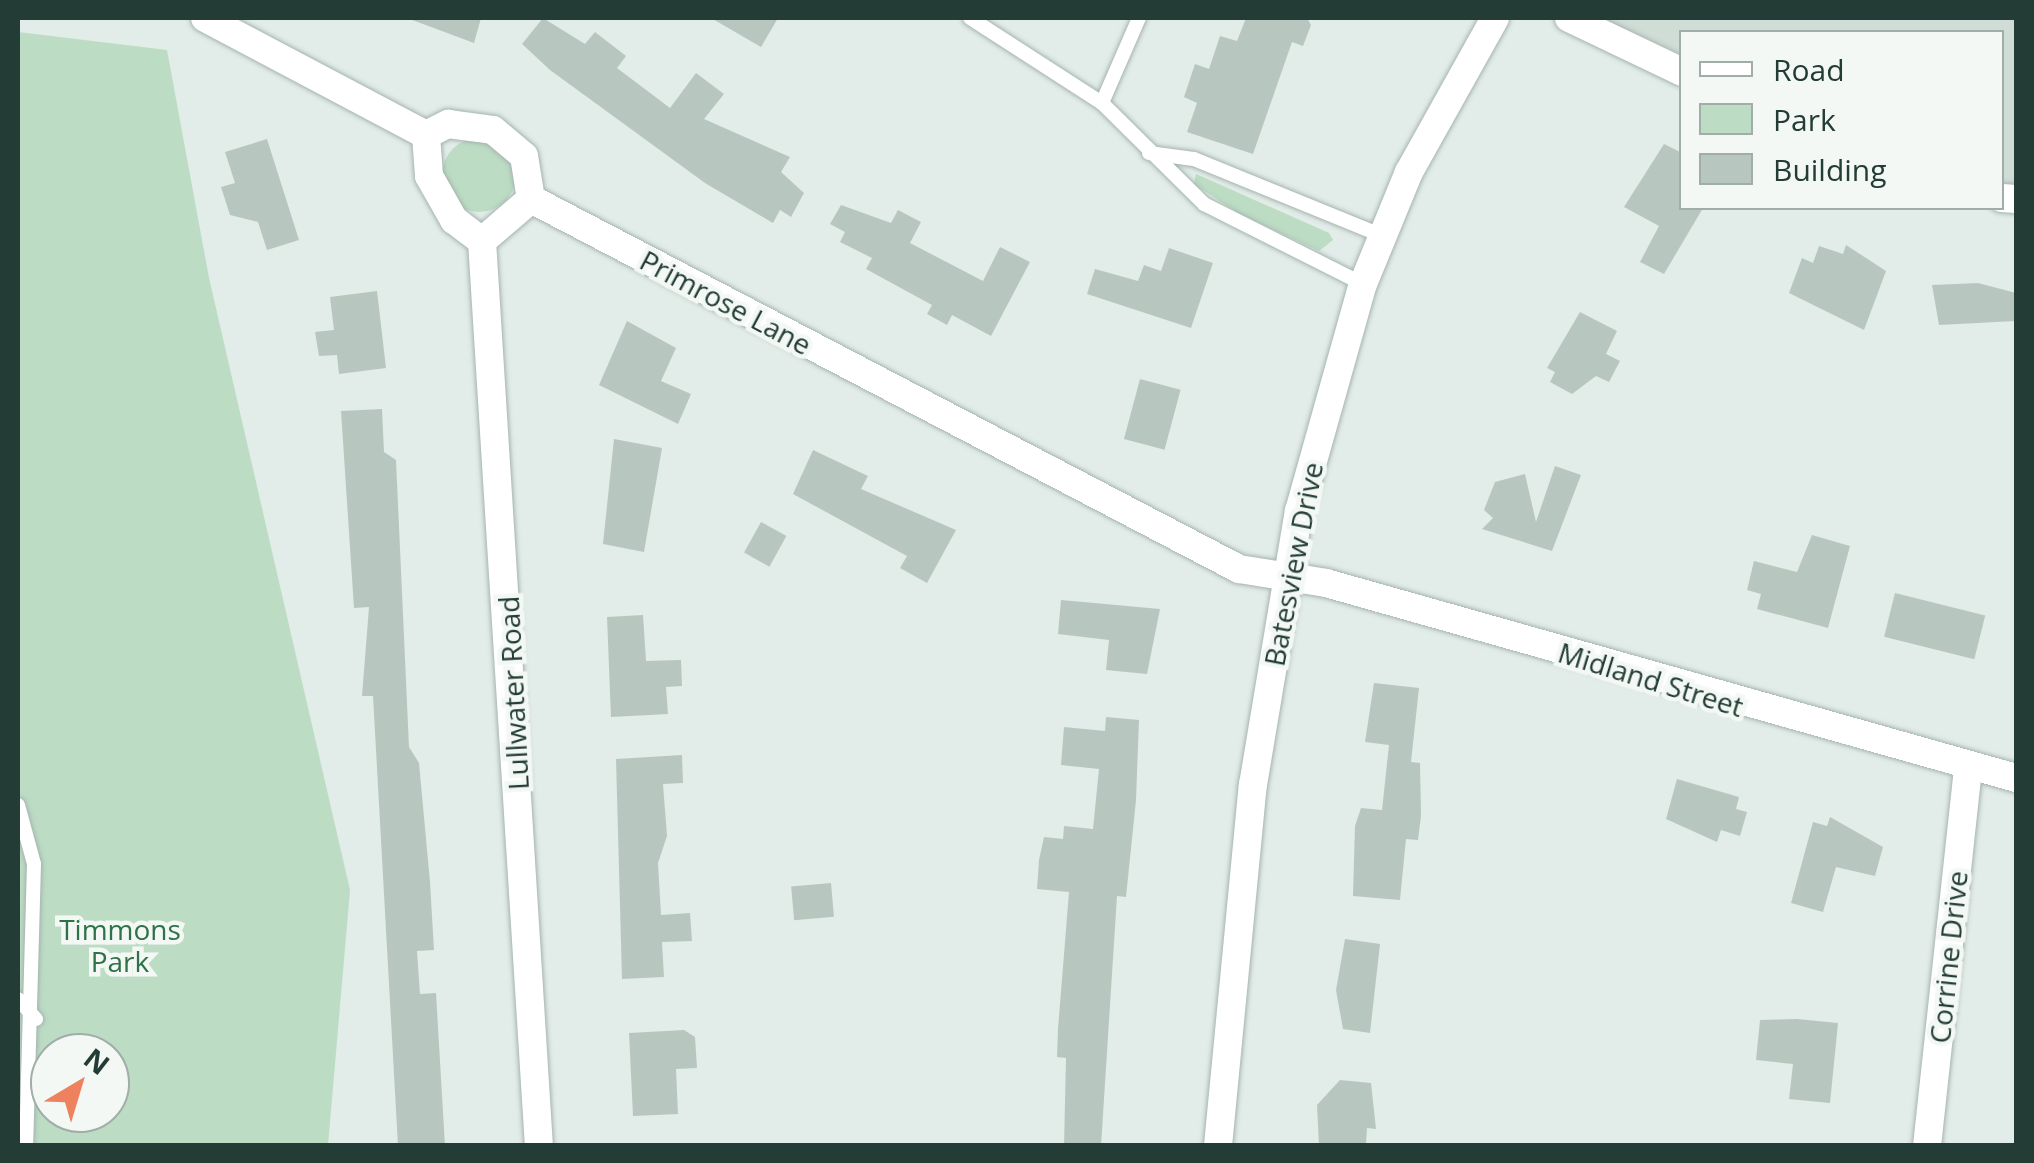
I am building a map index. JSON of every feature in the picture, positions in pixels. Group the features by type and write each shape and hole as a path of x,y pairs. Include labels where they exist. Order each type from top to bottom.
{"street":[{"path":"205,18 426,136 462,123 506,138 524,156 531,199 482,242 454,220 430,176 426,136"},
{"name":"Batesview Drive","path":"1218,1146 1239,896 1287,581 1364,284 1383,236 1495,18"},
{"path":"1569,18 1679,71"},
{"name":"Primrose Lane","path":"531,199 1239,569 1287,581"},
{"name":"Lullwater Road","path":"482,242 539,1146"},
{"name":"Midland Street","path":"1287,581 1326,583 1968,768 2016,778"},
{"name":"Corrine Drive","path":"1927,1146 1968,768"}],"lane":[{"path":"970,18 1102,103 1148,153 1204,204 1364,284"},
{"path":"1102,103 1139,18"},
{"path":"1148,153 1194,159 1383,236"},
{"path":"18,804 34,864 36,1019 26,1146"},
{"path":"18,1000 36,1019"}],"shaded area":[{"path":"1601,18 2016,18 2016,187 2004,185 2004,30 1679,30 1679,53"}],"green space":[{"name":"Timmons Park","path":"18,32 167,50 209,278 350,890 328,1145 18,1146"},
{"path":"479,138 505,149 516,175 505,201 479,212 453,201 442,175 453,149"},
{"path":"1196,174 1329,233 1333,240 1319,251 1238,213 1194,184"}],"building":[{"path":"407,18 481,18 474,43"},
{"path":"543,18 585,44 595,32 626,56 617,68 670,108 696,73 724,94 704,119 790,157 781,172 804,193 791,217 780,210 773,223 705,183 550,70 522,44"},
{"path":"711,18 778,18 761,47"},
{"path":"1246,18 1307,18 1311,25 1303,46 1292,42 1253,154 1187,132 1197,103 1184,97 1195,64 1209,69 1220,36 1237,41"},
{"path":"267,139 299,240 267,250 258,222 230,215 221,187 235,183 225,152"},
{"path":"1664,144 1679,152 1679,210 1702,210 1664,274 1640,262 1659,226 1624,207"},
{"path":"841,205 891,223 898,210 921,222 910,243 983,281 1000,247 1030,262 991,336 952,315 947,325 927,314 932,305 866,269 872,258 840,242 845,232 830,224"},
{"path":"1846,245 1886,271 1864,330 1789,293 1802,258 1813,263 1819,246 1843,254"},
{"path":"1169,248 1213,263 1191,328 1087,294 1095,269 1138,281 1144,265 1161,271"},
{"path":"1978,283 2016,293 2015,321 1939,325 1932,285"},
{"path":"377,291 386,368 339,374 337,355 319,356 315,332 334,330 330,297"},
{"path":"1580,312 1617,331 1606,354 1620,361 1609,382 1596,376 1572,394 1550,382 1555,372 1547,368"},
{"path":"627,321 676,348 661,381 691,394 678,424 599,385"},
{"path":"1140,379 1181,390 1165,450 1124,439"},
{"path":"382,409 384,452 396,460 409,747 419,763 430,882 434,950 417,951 420,994 436,993 445,1146 398,1146 373,696 362,696 369,607 354,608 341,411"},
{"path":"614,439 662,448 644,552 603,544"},
{"path":"813,450 868,476 861,489 956,530 927,583 900,568 907,556 793,494"},
{"path":"1555,466 1581,475 1552,551 1482,529 1493,518 1484,510 1495,482 1525,474 1536,522"},
{"path":"761,522 786,536 769,567 744,553"},
{"path":"1812,535 1850,546 1828,628 1757,609 1761,594 1747,590 1754,561 1797,572"},
{"path":"1895,593 1985,615 1974,659 1884,637"},
{"path":"1061,600 1160,609 1147,674 1106,670 1109,640 1058,634"},
{"path":"643,615 646,661 681,660 682,686 666,687 668,714 611,717 607,617"},
{"path":"1374,683 1419,688 1411,762 1420,763 1421,816 1418,840 1406,839 1400,900 1353,896 1355,826 1361,808 1382,810 1389,745 1365,742"},
{"path":"1106,717 1139,720 1136,800 1126,897 1117,896 1101,1146 1064,1146 1066,1058 1057,1057 1069,892 1037,889 1039,860 1044,837 1063,839 1064,826 1093,829 1099,769 1061,765 1064,727 1105,731"},
{"path":"682,755 683,783 663,784 667,836 658,863 661,915 690,913 692,941 662,942 664,977 622,979 616,759"},
{"path":"1677,779 1739,797 1736,809 1747,812 1740,836 1721,830 1717,842 1666,819"},
{"path":"1830,817 1883,847 1875,876 1836,867 1823,912 1791,903 1813,822 1827,826"},
{"path":"831,883 834,917 794,920 791,886"},
{"path":"1345,939 1380,944 1370,1033 1343,1029 1336,990"},
{"path":"1760,1020 1838,1023 1830,1103 1789,1099 1793,1064 1756,1060"},
{"path":"684,1030 695,1037 697,1068 676,1069 678,1114 633,1116 629,1033"},
{"path":"1340,1080 1371,1083 1376,1129 1367,1128 1366,1144 1319,1146 1317,1105"}]}
